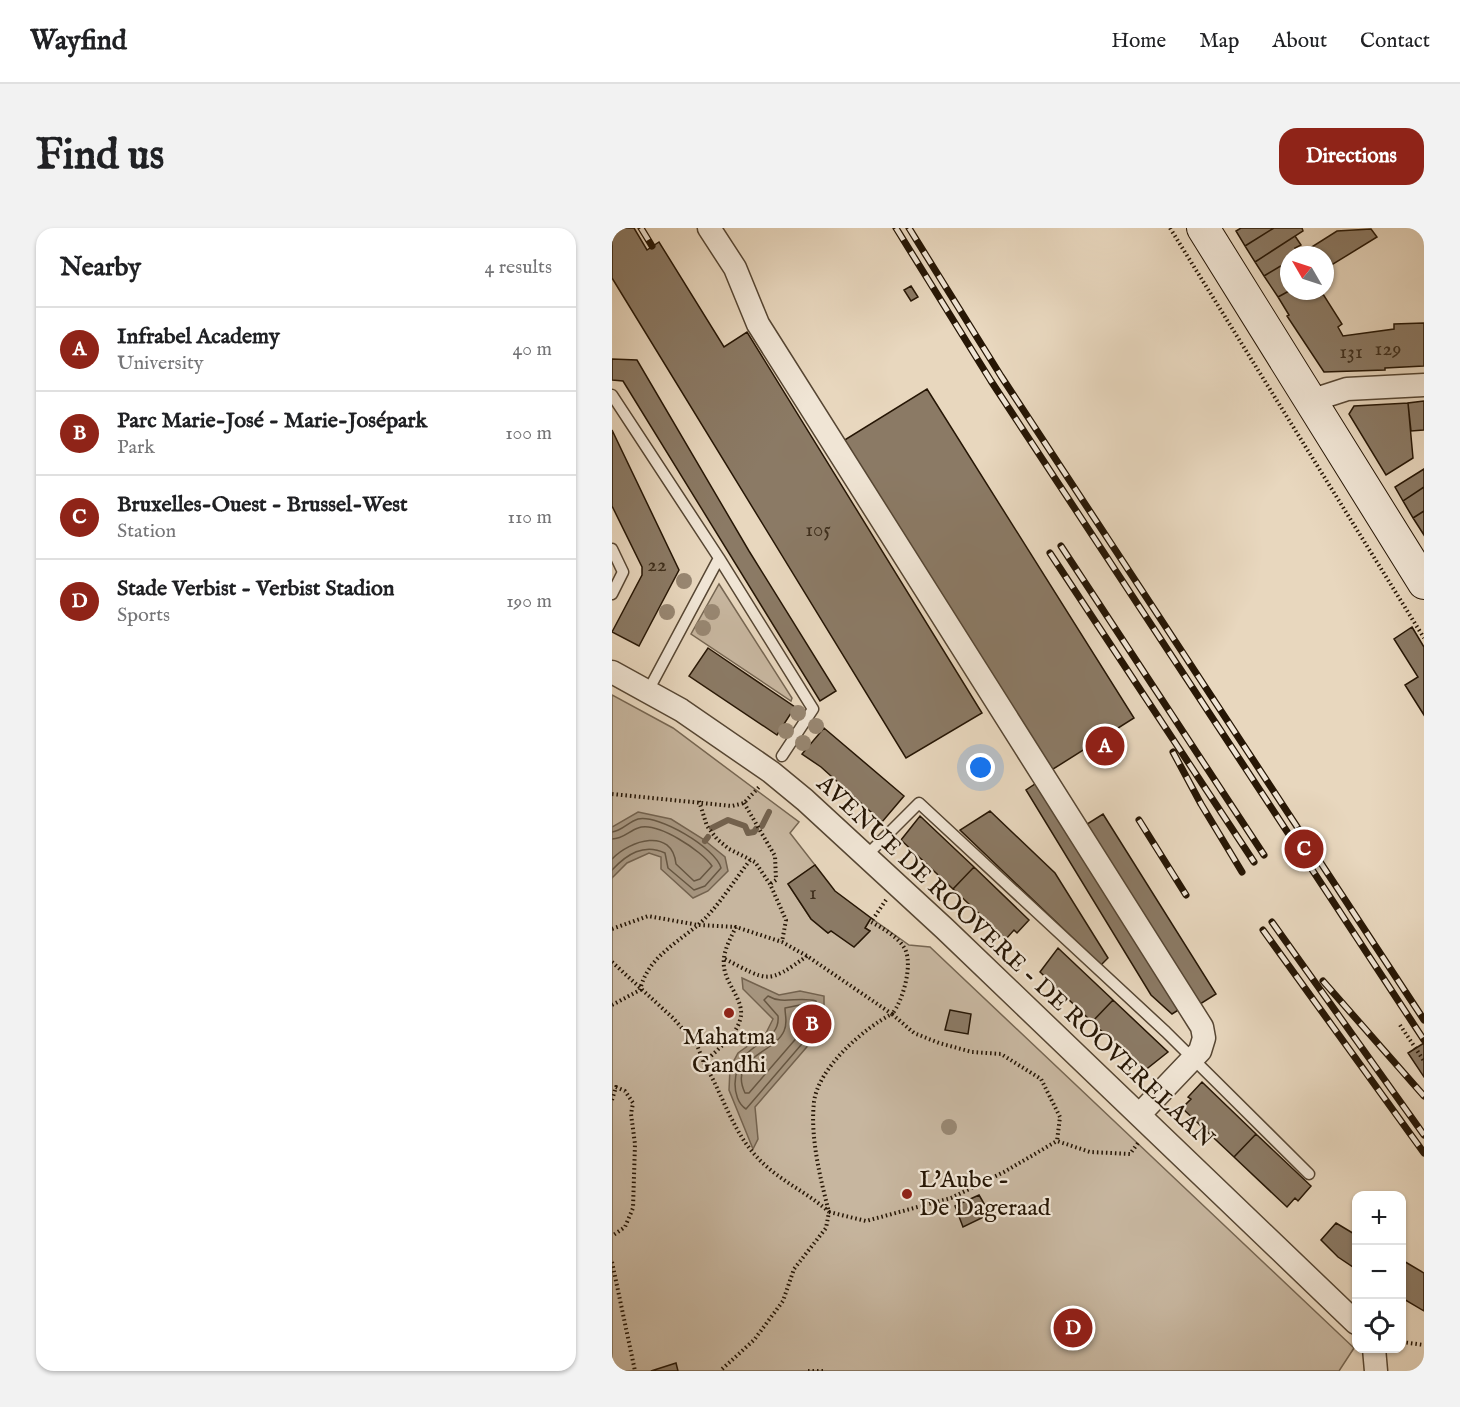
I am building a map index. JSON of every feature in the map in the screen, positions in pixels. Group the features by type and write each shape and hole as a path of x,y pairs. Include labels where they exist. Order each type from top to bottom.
{"street":[{"path":"709,228 735,268 758,324 1202,1027 1204,1038 1200,1051 1139,1115"},
{"path":"1203,228 1424,583"},
{"path":"1310,401 1347,389 1424,385"},
{"name":"AVENUE DE ROOVERE - DE ROOVERELAAN","path":"612,672 648,691 771,772 900,887 1352,1319"},
{"path":"1374,1353 1376,1371"}],"lane":[{"path":"612,395 719,558 813,709 782,756"},
{"path":"612,549 623,572 612,594"},
{"path":"648,691 719,558"},
{"path":"866,856 920,803 1166,1032 1191,1060 1309,1174"}],"path":[{"path":"1170,228 1424,638"},
{"path":"612,794 732,806 744,803 755,794 761,784"},
{"path":"699,801 707,826 717,839 729,849 751,859 770,884 786,920 782,942"},
{"path":"744,803 775,856 776,880 770,884"},
{"path":"640,990 642,979 667,947 698,925 751,859"},
{"path":"720,1371 754,1340 783,1301 794,1269 826,1228 829,1212 820,1172 813,1121 814,1100 830,1067 853,1041 877,1022 892,1014 903,996 906,950 896,939 871,922 882,905 900,887"},
{"path":"612,929 648,916 698,925 736,927 782,942 807,956 892,1014 914,1033 972,1052 1001,1054 1041,1079 1060,1117 1057,1141"},
{"path":"704,1063 733,1033 740,1020 741,1006 724,967 727,946 736,927"},
{"path":"725,959 755,974 773,977 786,973 807,956"},
{"path":"612,962 673,1018 697,1045 742,1137 757,1157 795,1189 811,1195 829,1212 866,1221 951,1198 1004,1172 1057,1141 1090,1152 1130,1154 1138,1143"},
{"path":"612,1005 640,990"},
{"path":"1400,1025 1424,1061"},
{"path":"612,1100 616,1087 625,1091 633,1103 631,1114 635,1144 633,1208 625,1227 612,1236"},
{"path":"612,1262 635,1371"},
{"path":"1406,1343 1424,1345"},
{"path":"808,1371 825,1371"}],"shaded area":[{"path":"719,584 792,698 791,701 691,634"},
{"path":"612,695 673,728 799,822 790,833 815,865 788,884 811,919 828,933 831,931 858,943 870,931 865,928 871,918 909,945 930,947 1352,1346 1352,1351 1339,1371 612,1371"}],"water":[{"path":"638,812 671,819 703,839 725,857 728,871 708,891 693,898 661,869 661,857 649,853 627,863 612,878 612,827"},
{"path":"742,978 779,995 800,991 824,996 824,1021 818,1034 755,1107 758,1139 753,1149 729,1090 730,1068 738,1053 766,1033 773,1019 743,989"}],"building":[{"path":"612,228 634,228 647,250 659,242 724,347 747,332 982,713 906,758 612,278"},
{"path":"1241,228 1274,228 1245,246 1236,231"},
{"path":"1274,228 1302,228 1303,231 1255,262 1245,246"},
{"path":"1371,229 1377,237 1334,263 1334,246 1313,246 1337,231"},
{"path":"1295,236 1301,245 1280,246 1280,266 1264,276 1255,262"},
{"path":"1280,266 1280,296 1278,297 1264,276"},
{"path":"911,286 918,297 911,301 904,290"},
{"path":"1280,296 1280,300 1327,300 1342,324 1338,327 1343,336 1394,329 1394,324 1424,323 1424,366 1324,372 1287,316 1289,315 1278,297"},
{"path":"612,359 637,360 749,551 836,691 820,701 623,381 612,380"},
{"path":"927,389 1134,718 1050,771 843,441"},
{"path":"1424,401 1424,430 1411,431 1408,403"},
{"path":"1408,403 1413,458 1386,475 1349,414 1354,406"},
{"path":"612,430 679,570 639,646 612,632 642,575 642,567 612,506"},
{"path":"1424,469 1424,487 1403,501 1395,487"},
{"path":"1424,487 1424,511 1413,518 1403,501"},
{"path":"1424,511 1424,535 1413,518"},
{"path":"1412,627 1424,647 1424,715 1405,685 1418,677 1394,639"},
{"path":"708,648 795,707 777,735 689,676"},
{"path":"824,728 904,796 882,822 821,767 802,754"},
{"path":"1041,780 1180,1009 1172,1014 1151,995 1026,790"},
{"path":"990,811 1055,873 1108,958 1101,965 960,830"},
{"path":"1103,814 1216,994 1197,1006 1084,826"},
{"path":"920,816 974,867 953,889 901,840"},
{"path":"815,865 835,891 871,918 865,928 870,931 854,947 831,931 828,933 811,919 788,884"},
{"path":"974,867 1029,920 1017,933 1014,930 1006,939 953,889"},
{"path":"1058,948 1113,1000 1092,1022 1040,972"},
{"path":"1113,1000 1168,1052 1144,1071 1092,1022"},
{"path":"950,1010 971,1014 968,1034 945,1030"},
{"path":"1424,1043 1424,1077 1408,1053"},
{"path":"1202,1082 1256,1134 1234,1157 1182,1108 1191,1099 1188,1097"},
{"path":"1256,1134 1311,1186 1298,1201 1295,1198 1287,1207 1234,1157"},
{"path":"979,1195 990,1214 963,1227 955,1206"},
{"path":"1336,1223 1352,1233 1352,1266 1338,1257 1321,1240"},
{"path":"1406,1262 1424,1273 1424,1311 1406,1300"},
{"path":"676,1363 678,1371 651,1371"}],"waterway":[{"path":"762,826 769,812"},
{"path":"712,828 728,820 745,826 748,833 756,829"},
{"path":"705,841 708,837"}],"railway":[{"path":"641,228 652,246"},
{"path":"896,228 991,381 1424,1040"},
{"path":"909,228 1001,376 1424,1020"},
{"path":"1061,546 1264,855"},
{"path":"1050,553 1254,862"},
{"path":"1173,752 1242,872"},
{"path":"1139,820 1186,895"},
{"path":"1272,922 1424,1135"},
{"path":"1263,930 1424,1153"},
{"path":"1323,981 1424,1096"}],"place":[{"name":"Infrabel Academy","path":"1105,746"},
{"name":"Bruxelles-Ouest - Brussel-West","path":"1304,849"},
{"name":"Mahatma Gandhi","path":"729,1013"},
{"name":"Parc Marie-José - Marie-Josépark","path":"812,1024"},
{"name":"L'Aube - De Dageraad","path":"907,1194"},
{"name":"Stade Verbist - Verbist Stadion","path":"1073,1328"}]}
